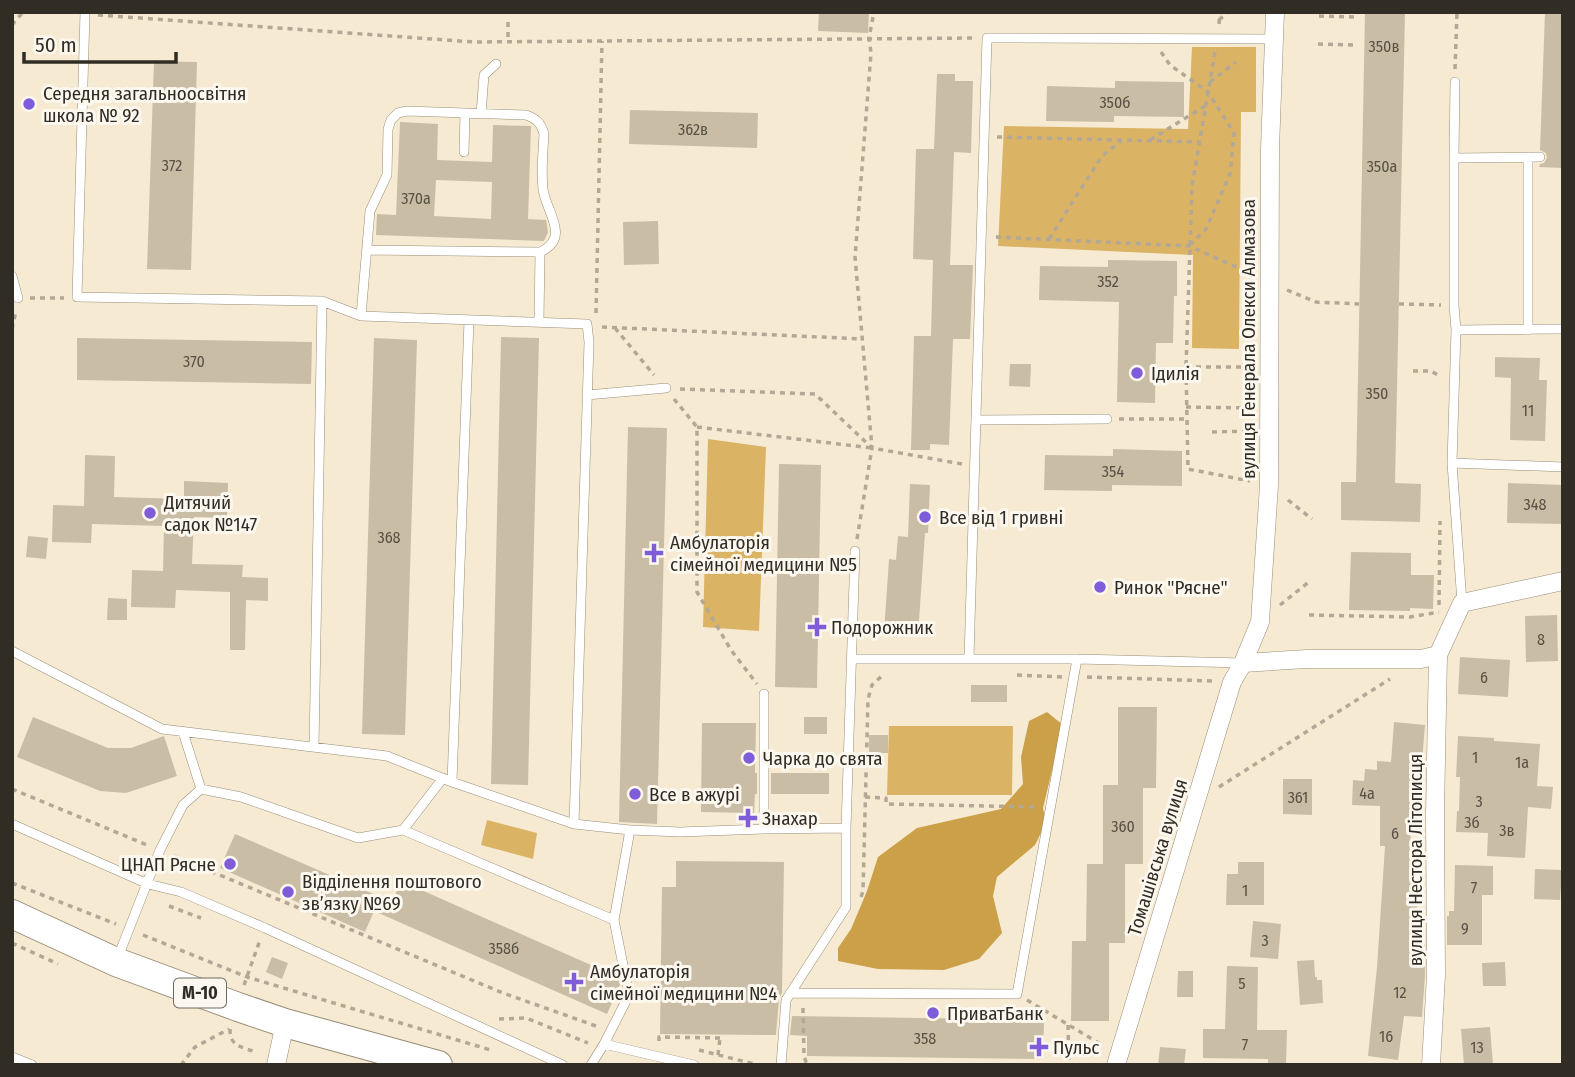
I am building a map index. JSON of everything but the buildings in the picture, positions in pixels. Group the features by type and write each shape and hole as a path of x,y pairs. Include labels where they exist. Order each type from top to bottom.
{"main road":[{"name":"М-10","path":"12,914 116,962 285,1023 438,1065"}],"street":[{"name":"вулиця Генерала Олекси Алмазова","path":"1243,663 1260,622 1269,485 1270,149 1275,12"},
{"path":"1243,663 1429,657 1462,603 1563,581"},
{"name":"вулиця Нестора Літописця","path":"1429,657 1435,814 1436,975 1431,1065"},
{"name":"Томашівська вулиця","path":"1118,1060 1232,682 1243,663"},
{"path":"276,1065 285,1023"}],"lane":[{"path":"85,13 77,298 322,301 361,316 592,325 587,395 574,824"},
{"path":"969,659 987,38 1274,39"},
{"path":"481,114 484,75 496,64"},
{"path":"1455,82 1456,330 1452,463 1462,603"},
{"path":"361,316 370,211 387,174 388,129 391,120 398,113 407,111 526,115 535,118 541,125 544,134 543,192 555,222 553,242 548,248 540,252 367,250"},
{"path":"464,152 465,113"},
{"path":"1454,158 1540,157"},
{"path":"1528,158 1528,330"},
{"path":"539,322 540,252"},
{"path":"12,276 19,298"},
{"path":"314,747 322,301"},
{"path":"403,830 448,780 469,320"},
{"path":"1456,330 1563,329"},
{"path":"587,395 666,388"},
{"path":"976,420 1107,419"},
{"path":"1452,463 1563,467"},
{"path":"782,1065 786,1000 846,907 855,551"},
{"path":"12,651 162,729 387,756 574,824 680,832 846,828"},
{"path":"852,659 1077,659 1243,663"},
{"path":"790,993 1017,994 1077,659"},
{"path":"764,694 764,829"},
{"path":"183,732 201,789"},
{"path":"201,789 241,797 358,838 403,830 614,920"},
{"path":"116,962 160,850 183,805 201,789"},
{"path":"12,824 148,884 181,892 265,928 563,1065"},
{"path":"591,1065 629,995 614,920 630,830"},
{"path":"604,1044 694,1065"},
{"path":"12,1057 32,1065"}],"path":[{"path":"12,25 23,12"},
{"path":"855,551 872,448 855,257 871,53 869,38 874,12"},
{"path":"1219,20 1228,12"},
{"path":"1455,82 1457,12"},
{"path":"85,13 474,42 987,38"},
{"path":"1319,16 1354,17"},
{"path":"508,22 508,42"},
{"path":"1152,39 1170,65 1208,92 1234,133 1230,174 1206,229 1189,246"},
{"path":"1217,39 1192,186 1186,366 1188,469 1269,485 1312,519"},
{"path":"602,41 592,325 863,339"},
{"path":"1318,44 1353,45"},
{"path":"1210,82 1236,62"},
{"path":"1149,141 1205,106"},
{"path":"985,137 1199,142"},
{"path":"1049,239 1102,156 1123,140"},
{"path":"982,237 1189,246 1237,267"},
{"path":"12,329 19,298 77,298"},
{"path":"1316,302 1359,304"},
{"path":"1399,304 1454,305"},
{"path":"615,328 697,426 697,592 731,650 764,694"},
{"path":"1186,366 1269,367"},
{"path":"1413,370 1431,372 1441,377"},
{"path":"666,388 815,394 872,448"},
{"path":"1186,407 1269,408"},
{"path":"1107,419 1187,419"},
{"path":"697,426 872,448 975,466"},
{"path":"1212,432 1269,430"},
{"path":"1309,615 1410,617 1439,612 1440,515"},
{"path":"1260,622 1310,581"},
{"path":"1194,803 1429,657"},
{"path":"858,902 863,891 867,699 872,685 888,672"},
{"path":"1007,675 1232,682"},
{"path":"12,789 148,845"},
{"path":"865,797 886,798 886,804 1050,807"},
{"path":"174,856 503,993 585,1022"},
{"path":"12,883 247,977 500,1053"},
{"path":"244,985 265,928"},
{"path":"803,993 804,1056 807,1065"},
{"path":"1017,994 1118,1060"},
{"path":"492,1019 526,1018 585,1042"},
{"path":"1068,1025 1069,1065"},
{"path":"181,1065 195,1047 230,1029 234,1044 255,1052"},
{"path":"671,1044 659,1041 659,1037 720,1036 718,1055"},
{"path":"694,1049 758,1065"}],"shaded area":[{"path":"1192,47 1256,47 1256,112 1241,112 1239,349 1192,348 1193,255 998,246 1004,126 1188,129"},
{"path":"708,439 766,447 759,631 703,627"},
{"path":"1047,712 1063,725 1043,808 1046,823 1035,845 997,877 993,896 1002,933 979,959 944,970 878,969 838,961 838,948 851,929 878,857 917,828 1001,809 1023,784 1021,757 1029,721"},
{"path":"889,726 1013,726 1012,795 887,795"},
{"path":"487,820 537,833 533,859 481,845"}],"place":[{"name":"Середня загальноосвітня школа № 92","path":"29,104"},
{"name":"Ідилія","path":"1137,373"},
{"name":"Дитячий садок №147","path":"150,513"},
{"name":"Все від 1 гривні","path":"925,517"},
{"name":"Амбулаторія сімейної медицини №5","path":"654,553"},
{"name":"Ринок \"Рясне\"","path":"1100,587"},
{"name":"Подорожник","path":"817,627"},
{"name":"Чарка до свята","path":"749,758"},
{"name":"Все в ажурі","path":"635,794"},
{"name":"Знахар","path":"748,818"},
{"name":"ЦНАП Рясне","path":"230,864"},
{"name":"Відділення поштового зв’язку №69","path":"288,892"},
{"name":"Амбулаторія сімейної медицини №4","path":"574,982"},
{"name":"ПриватБанк","path":"933,1013"},
{"name":"Пульс","path":"1039,1047"}]}
